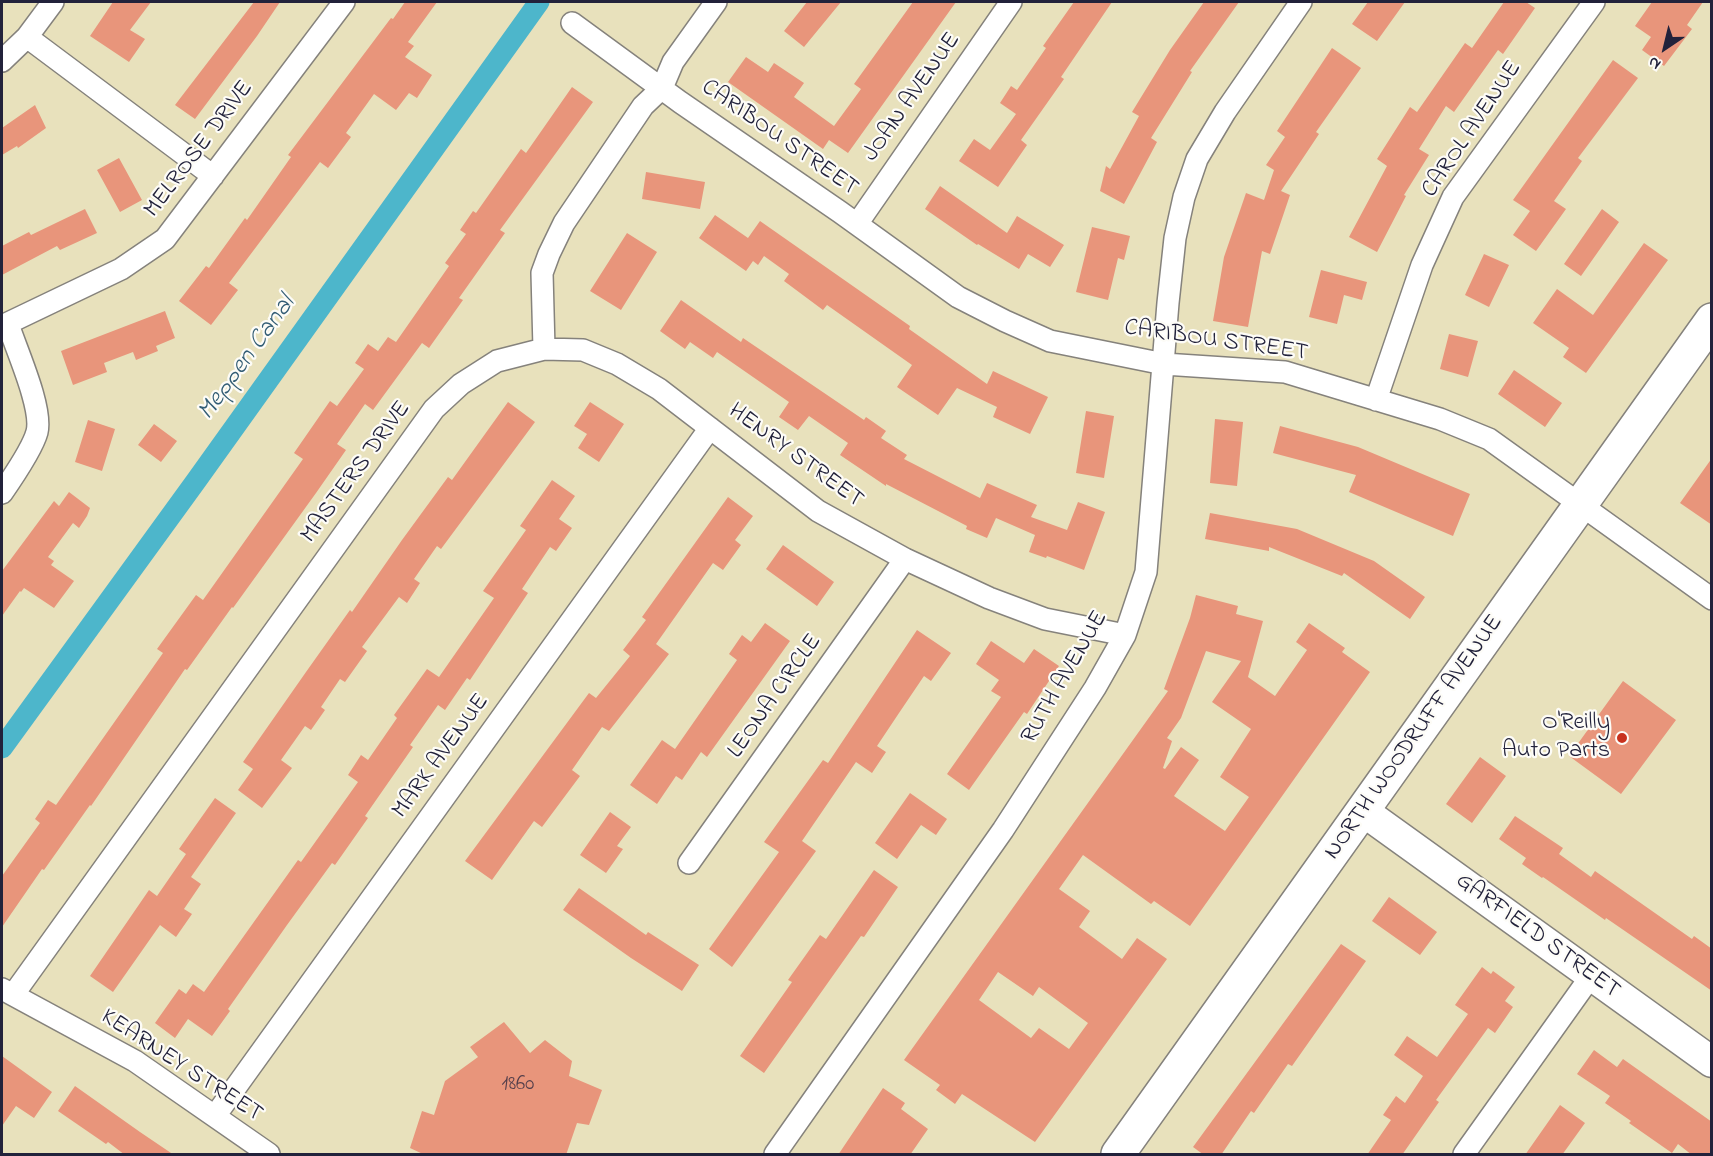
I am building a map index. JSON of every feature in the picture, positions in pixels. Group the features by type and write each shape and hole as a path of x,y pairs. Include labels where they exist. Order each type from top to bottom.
{"main road":[{"name":"NORTH WOODRUFF AVENUE","path":"1118,1155 1712,320"}],"street":[{"path":"2,61 27,37 53,2"},
{"name":"MELROSE DRIVE","path":"5,325 121,269 165,239 344,2"},
{"path":"544,349 542,273 564,223 643,106 662,88 673,62 716,2"},
{"name":"JOAN AVENUE","path":"857,224 1011,2"},
{"name":"RUTH AVENUE","path":"775,1155 1003,830 1095,688 1125,635 1146,572 1175,238 1184,197 1197,159 1225,112 1301,2"},
{"name":"CAROL AVENUE","path":"1376,400 1422,265 1453,197 1594,2"},
{"name":"CARIBOU STREET","path":"572,23 958,297 1005,321 1050,341 1164,364 1285,372 1440,419 1489,439 1712,599"},
{"path":"27,37 213,176"},
{"path":"2,493 14,476 37,432 37,407 5,325"},
{"name":"HENRY STREET","path":"544,349 583,350 617,364 658,389 818,511 905,560 1045,619 1125,635"},
{"name":"MASTERS DRIVE","path":"7,992 434,410 461,384 497,361 544,349"},
{"name":"MARK AVENUE","path":"215,1116 710,428"},
{"name":"LEONA CIRCLE","path":"689,863 905,560"},
{"name":"GARFIELD STREET","path":"1363,811 1712,1062"},
{"path":"1464,1155 1592,976"},
{"name":"KEARNEY STREET","path":"7,992 135,1061 269,1155"}],"building":[{"path":"113,2 151,2 130,30 145,39 129,62 90,36"},
{"path":"254,2 280,2 195,119 175,105"},
{"path":"405,2 437,2 408,42 414,46 405,57 432,75 417,98 409,93 396,110 374,94 346,133 351,137 328,168 320,162 229,283 238,290 211,325 179,301 206,266 209,268 245,218 247,220 291,157 288,155"},
{"path":"807,2 841,2 804,47 784,31"},
{"path":"913,2 956,2 848,153 829,140 823,149 728,82 746,57 768,72 774,63 804,83 794,97 834,126 861,89 854,84"},
{"path":"1074,2 1112,2 1061,77 1064,79 1021,140 1027,145 998,187 959,161 974,139 990,150 1016,114 1000,103 1011,86 1017,90 1046,48 1043,46"},
{"path":"1204,2 1239,2 1190,71 1192,72 1151,138 1157,142 1124,204 1100,191 1106,166 1110,169 1139,116 1132,112 1170,50"},
{"path":"1368,2 1405,2 1377,41 1352,24"},
{"path":"1504,2 1526,2 1535,8 1503,54 1498,50 1454,112 1446,106 1419,149 1429,155 1404,195 1406,196 1377,252 1349,237 1387,166 1377,159 1410,107 1417,112 1465,43 1472,48"},
{"path":"1652,2 1703,2 1687,25 1692,29 1664,66 1642,50 1651,37 1635,26"},
{"path":"1332,48 1361,68 1316,132 1319,134 1281,191 1290,195 1270,254 1262,251 1248,327 1213,321 1224,257 1246,193 1264,200 1274,170 1266,165 1285,137 1277,131"},
{"path":"1613,60 1638,78 1578,158 1582,161 1554,201 1566,209 1536,251 1513,235 1530,211 1513,200"},
{"path":"572,87 593,102 500,230 505,233 459,298 463,300 429,348 422,343 373,410 365,404 337,444 346,450 233,608 187,670 185,669 91,806 44,870 42,869 2,927 2,876 40,823 35,819 48,800 56,805 163,653 157,649 196,595 203,600 303,459 294,453 330,401 337,406 364,369 355,363 368,344 378,351 388,337 396,342 449,266 445,263 466,234 460,230 473,211 476,213 521,149 526,153"},
{"path":"35,105 46,128 18,148 17,146 2,155 2,128"},
{"path":"119,158 142,200 120,212 97,170"},
{"path":"646,172 705,182 700,209 642,199"},
{"path":"940,186 1007,233 1017,216 1064,245 1050,267 1028,254 1019,269 977,245 925,209"},
{"path":"85,209 97,233 60,250 57,246 2,275 2,246"},
{"path":"1602,209 1619,222 1581,276 1564,264"},
{"path":"715,215 748,238 760,221 910,326 909,329 987,384 993,371 1048,397 1030,434 993,417 997,407 957,388 938,415 897,387 912,365 827,305 823,310 784,281 789,274 764,256 758,265 753,261 746,271 699,238"},
{"path":"1092,227 1130,236 1124,260 1118,258 1108,300 1076,292"},
{"path":"627,233 657,252 621,310 590,291"},
{"path":"1644,243 1668,260 1586,373 1563,357 1569,348 1533,323 1557,289 1593,315"},
{"path":"1484,254 1509,265 1489,307 1465,295"},
{"path":"1321,270 1367,282 1362,300 1344,295 1337,324 1309,317"},
{"path":"681,300 741,342 743,338 864,420 866,417 886,431 881,438 907,455 904,459 980,498 987,483 1037,505 1031,517 1067,530 1078,502 1105,512 1084,570 1029,552 1035,535 996,518 987,538 966,529 967,526 886,484 886,486 840,455 848,443 809,416 798,430 779,417 789,402 717,352 713,358 690,342 685,349 660,331"},
{"path":"165,311 175,338 156,346 158,351 136,360 133,352 104,363 107,372 73,385 61,351"},
{"path":"1449,334 1478,341 1468,377 1440,369"},
{"path":"1514,370 1562,403 1545,427 1498,394"},
{"path":"508,402 535,422 441,549 437,546 414,579 420,583 407,603 399,597 362,647 367,651 345,682 340,679 321,707 325,710 311,730 305,726 281,760 292,768 262,808 238,790 253,769 243,762 350,610 352,612 448,477 452,480"},
{"path":"590,402 624,424 599,462 578,448 587,434 574,426"},
{"path":"1086,411 1114,416 1104,478 1076,473"},
{"path":"1215,419 1243,422 1237,486 1210,483"},
{"path":"88,420 115,429 102,471 75,462"},
{"path":"154,424 177,441 161,462 138,445"},
{"path":"1280,426 1358,447 1470,494 1453,536 1349,492 1356,475 1273,453"},
{"path":"1712,458 1712,525 1680,503"},
{"path":"552,480 575,496 559,519 572,528 556,551 550,547 522,589 528,593 470,680 467,678 445,710 438,705 410,745 413,747 365,816 368,818 335,865 332,863 287,925 228,1009 230,1011 212,1036 188,1019 175,1038 155,1023 179,989 186,994 193,984 204,992 298,860 301,862 358,782 348,775 361,755 368,760 397,718 394,715 427,669 439,677 494,598 483,591 526,530 520,526"},
{"path":"69,492 90,508 79,528 73,523 48,557 54,561 51,565 74,581 54,608 24,588 2,616 2,571 54,501 59,506"},
{"path":"728,497 753,516 735,540 741,545 723,570 713,563 656,644 669,654 609,731 602,727 572,770 580,776 542,827 534,821 492,880 465,861 589,693 596,698 630,656 623,650 646,620 642,617"},
{"path":"1210,513 1297,529 1374,561 1425,597 1410,619 1344,573 1342,576 1269,547 1269,551 1205,539"},
{"path":"783,545 834,582 817,606 766,569"},
{"path":"1196,595 1238,606 1236,614 1263,621 1248,677 1275,696 1307,650 1296,642 1309,623 1345,648 1342,652 1370,672 1190,926 1154,901 1151,904 1083,855 1059,889 1090,911 1079,927 1122,959 1137,938 1167,959 1035,1142 962,1094 955,1104 936,1090 940,1085 904,1060 1168,691 1164,689","holes":["1206,651 1241,661 1212,702 1251,729 1220,777 1249,797 1225,831 1174,796 1199,760 1181,747 1165,769 1163,768 1172,741 1167,738 1181,718","998,972 1033,996 1039,987 1088,1023 1069,1049 1039,1028 1031,1038 979,1000"]},
{"path":"765,623 790,641 707,757 701,752 682,780 676,776 657,804 630,785 662,740 675,749 737,660 729,654 742,635 751,642"},
{"path":"917,630 951,653 931,681 924,676 877,746 886,752 872,773 856,762 802,841 816,851 732,967 709,949 779,852 764,842 823,760 828,763"},
{"path":"991,641 1024,663 1034,649 1059,666 1027,714 1024,712 969,790 947,774 1001,697 991,691 999,680 976,664"},
{"name":"O'Reilly Auto Parts","path":"1623,681 1676,720 1621,794 1569,756"},
{"path":"1480,757 1506,776 1472,823 1446,804"},
{"path":"910,793 947,819 936,835 921,825 897,859 875,843"},
{"path":"215,798 236,813 191,877 201,884 184,909 192,914 176,937 160,925 113,992 90,976 149,890 157,896 186,854 179,849"},
{"path":"610,812 631,827 617,846 623,849 606,873 580,855"},
{"path":"1515,816 1563,848 1559,854 1591,877 1595,871 1692,939 1694,936 1712,949 1712,991 1522,864 1526,858 1499,839"},
{"path":"874,870 898,887 764,1073 740,1056 792,982 788,980 820,935 826,939"},
{"path":"579,888 646,935 648,932 699,965 682,991 563,910"},
{"path":"1389,897 1437,932 1420,955 1372,921"},
{"path":"1341,944 1366,961 1292,1066 1288,1064 1254,1113 1251,1111 1221,1155 1204,1155 1193,1147"},
{"path":"1482,967 1491,974 1493,971 1515,987 1505,1001 1513,1007 1495,1033 1488,1028 1436,1100 1439,1102 1402,1155 1367,1155 1391,1120 1383,1115 1396,1096 1405,1103 1423,1076 1394,1055 1407,1036 1437,1057 1468,1014 1455,1005"},
{"path":"504,1022 530,1053 545,1040 572,1061 569,1076 602,1090 589,1125 577,1123 566,1155 425,1155 410,1148 422,1111 434,1115 445,1081 478,1057 470,1047"},
{"path":"1594,1050 1617,1067 1623,1059 1712,1122 1712,1155 1692,1155 1678,1144 1672,1153 1605,1103 1610,1096 1577,1074"},
{"path":"2,1056 52,1092 34,1118 16,1106 2,1126"},
{"path":"75,1086 174,1155 125,1155 58,1111"},
{"path":"883,1088 905,1103 901,1109 928,1129 910,1155 838,1155"},
{"path":"1560,1105 1585,1123 1562,1155 1525,1155"}],"waterway":[{"name":"Meppen Canal","path":"2,748 539,2"}],"place":[{"name":"O'Reilly Auto Parts","path":"1622,738"}]}
